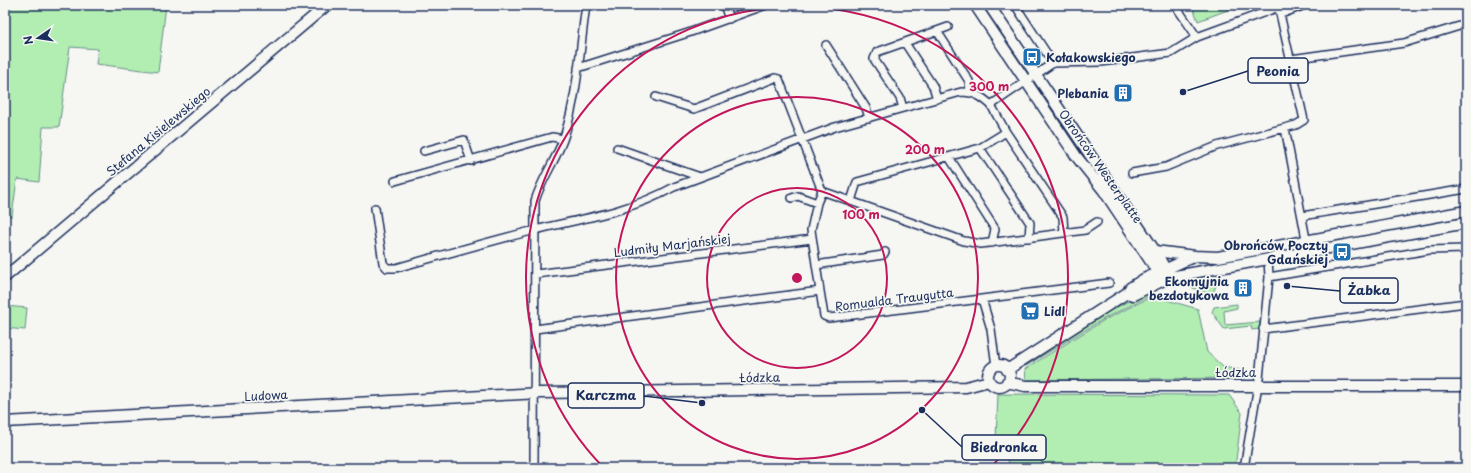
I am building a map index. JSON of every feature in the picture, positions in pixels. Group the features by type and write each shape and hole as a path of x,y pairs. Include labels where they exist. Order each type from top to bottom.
{"street":[{"name":"Stefana Kisielewskiego","path":"5,277 327,5"},
{"path":"534,468 532,393 536,274 534,230 535,201 538,189 563,139 572,108 586,5"},
{"path":"724,5 729,18"},
{"path":"578,68 688,33 766,5"},
{"name":"Obrońców Westerplatte","path":"975,5 1076,156 1165,273"},
{"name":"Obrońców Westerplatte","path":"989,5 1155,251 1165,273"},
{"path":"1015,5 1053,63"},
{"path":"1175,5 1196,37"},
{"path":"991,105 1053,63 1101,62 1171,53 1196,37 1279,9 1305,5"},
{"path":"1132,173 1166,167 1217,146 1296,125 1304,120 1279,9"},
{"path":"1291,59 1404,43 1466,24"},
{"path":"903,108 900,98 874,59 877,52 948,27"},
{"path":"937,31 969,81 970,92"},
{"path":"905,43 933,86 937,98"},
{"path":"826,45 866,108 869,118"},
{"path":"656,97 694,109 775,78 779,79 822,191 817,203 810,230 820,292"},
{"path":"375,208 383,263 391,268 534,230 603,215 651,200 674,187 803,139 937,98 961,92 970,92 980,95 991,105 1006,132 1063,217 1064,233"},
{"path":"1285,128 1306,239"},
{"path":"851,201 857,182 980,148 1006,132"},
{"path":"395,181 552,137 563,139"},
{"path":"424,151 464,140 470,161"},
{"path":"617,148 700,177"},
{"path":"980,148 1030,223 1029,238"},
{"path":"949,157 995,229 992,243"},
{"path":"1302,216 1466,189"},
{"path":"822,191 964,241 981,244 1085,230 1097,222"},
{"path":"792,198 798,196 817,203"},
{"path":"1155,251 1218,257 1306,239 1466,211"},
{"path":"1165,273 1192,272 1466,223"},
{"name":"Ludmiły Marjańskiej","path":"536,274 812,239"},
{"path":"1270,278 1428,250 1466,249"},
{"path":"816,265 883,255 886,252"},
{"path":"1007,370 1127,294 1130,288 1144,279 1165,273 1195,256"},
{"path":"1244,468 1258,385 1263,329 1270,278 1268,258"},
{"name":"Romualda Traugutta","path":"535,329 820,292 824,316 829,318 1109,283"},
{"path":"982,299 991,329 996,366"},
{"path":"1263,329 1466,303"},
{"path":"996,366 1001,366 1007,370 1009,375 1007,382 998,387 989,381 989,372 996,366"},
{"name":"Łódzka","path":"532,393 966,387 989,381"},
{"name":"Łódzka","path":"1007,382 1025,386 1466,386"},
{"name":"Ludowa","path":"5,422 532,393"}],"green space":[{"path":"5,5 166,5 158,72 96,64 98,49 70,47 59,127 43,127 39,182 17,179 12,216 5,216"},
{"path":"1192,5 1235,5 1236,7 1198,21"},
{"path":"1220,276 1213,293 1210,294 1193,288 1190,285 1193,279"},
{"path":"1149,291 1149,296 1105,318 1026,366 1022,363 1097,317"},
{"path":"1153,296 1198,309 1207,352 1223,367 1240,370 1245,378 1026,380 1025,369 1106,319"},
{"path":"1237,304 1237,308 1224,311 1225,325 1260,322 1259,329 1252,330 1251,326 1224,329 1212,312 1214,307"},
{"path":"5,306 27,308 25,330 5,328"},
{"path":"998,394 1229,395 1242,413 1235,468 1012,468 996,439"}],"place":[{"name":"Kołakowskiego","path":"1032,57"},
{"name":"Peonia","path":"1183,92"},
{"name":"Plebania","path":"1123,93"},
{"name":"Obrońców Poczty Gdańskiej","path":"1342,252"},
{"name":"Żabka","path":"1287,286"},
{"name":"Ekomyjnia bezdotykowa","path":"1243,288"},
{"name":"Lidl","path":"1030,311"},
{"name":"Karczma","path":"702,403"},
{"name":"Biedronka","path":"922,410"}]}
